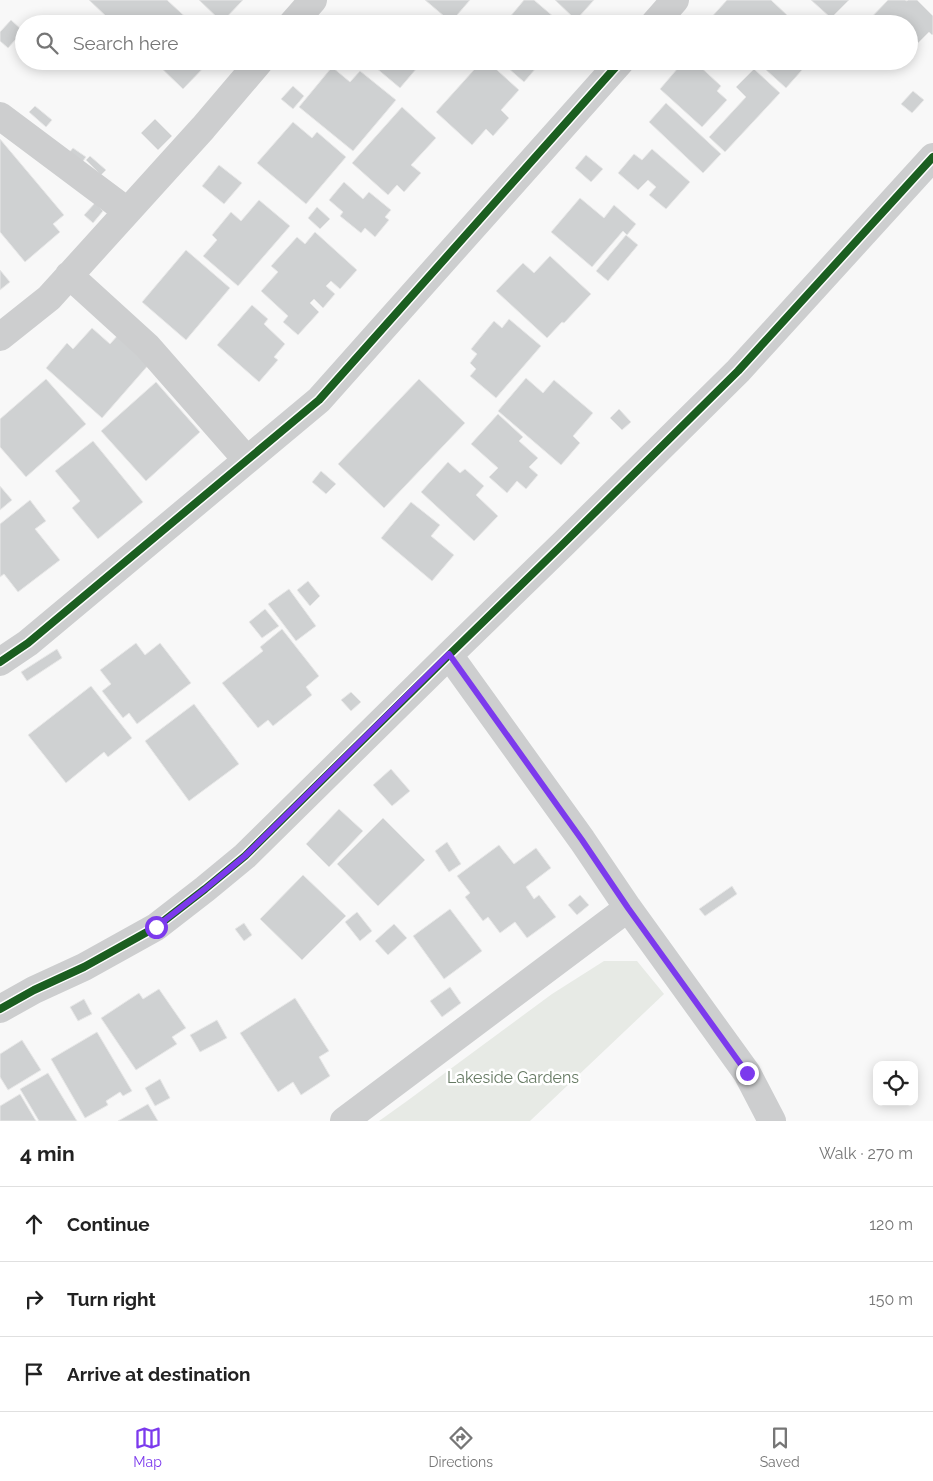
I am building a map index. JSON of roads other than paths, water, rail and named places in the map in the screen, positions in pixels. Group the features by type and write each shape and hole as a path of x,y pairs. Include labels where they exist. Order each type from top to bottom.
{"street":[{"path":"300,15 313,0"},
{"path":"662,15 675,0"},
{"path":"0,337 49,298 203,128 252,70"},
{"path":"0,662 28,643 319,400 613,70"},
{"path":"0,116 127,211"},
{"path":"0,1009 34,990 84,967 156,927 245,856 738,371 933,157"},
{"path":"69,275 147,346 247,460"},
{"path":"449,654 747,1073 772,1121"},
{"path":"344,1121 628,908"}],"park label":[{"name":"Lakeside Gardens","path":"513,1077"}]}
